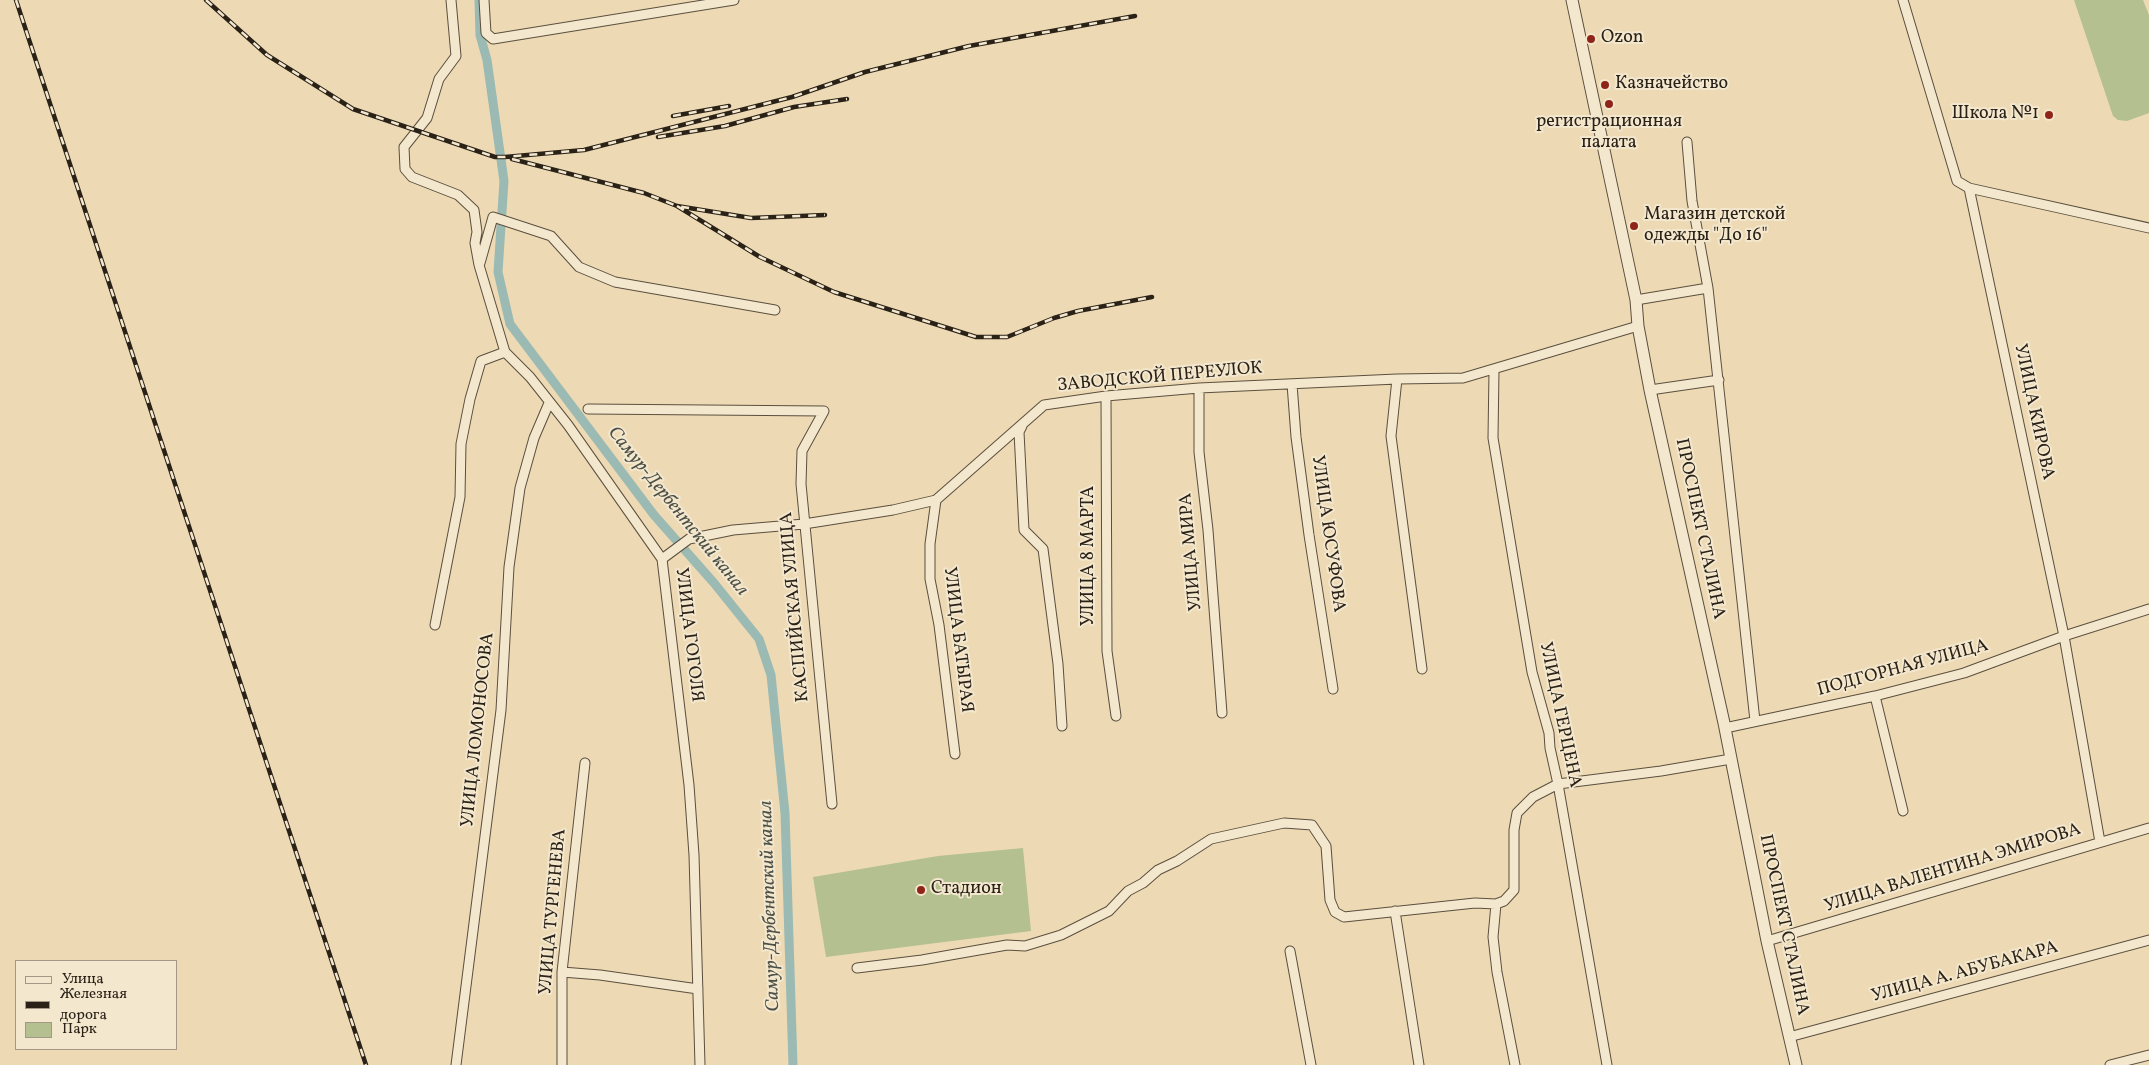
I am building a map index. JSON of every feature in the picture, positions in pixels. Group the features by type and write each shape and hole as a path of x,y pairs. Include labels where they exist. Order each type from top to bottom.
{"street":[{"name":"УЛИЦА ГОГОЛЯ","path":"451,0 456,56 439,79 427,118 404,147 405,169 412,177 458,195 474,210 477,232 475,243 479,265 505,352 530,377 666,555 689,785 700,1065"},
{"path":"484,0 486,33 493,39 734,0"},
{"name":"ПРОСПЕКТ СТАЛИНА","path":"1572,0 1636,300 1638,326 1650,390 1724,723 1767,941 1796,1065"},
{"name":"УЛИЦА КИРОВА","path":"1903,0 1957,181 1969,188 2064,636 2100,842"},
{"name":"ПРОСПЕКТ СТАЛИНА","path":"1687,142 1692,201 1708,288 1719,380 1756,721"},
{"path":"1969,188 2149,228"},
{"path":"479,265 493,217 552,236 579,267 615,282 775,310"},
{"path":"1636,300 1708,288"},
{"name":"ЗАВОДСКОЙ ПЕРЕУЛОК","path":"666,555 683,541 733,530 804,524 893,510 936,500 1044,405 1106,396 1199,388 1463,378 1638,326"},
{"path":"435,626 460,497 461,444 470,399 481,361 505,352"},
{"name":"УЛИЦА ГЕРЦЕНА","path":"1494,370 1493,438 1532,672 1549,733 1550,748 1558,784 1606,1065"},
{"path":"1398,379 1390,436 1422,669"},
{"path":"1650,390 1719,380"},
{"name":"УЛИЦА ЮСУФОВА","path":"1292,384 1296,437 1333,689"},
{"name":"УЛИЦА МИРА","path":"1199,388 1199,452 1208,530 1222,713"},
{"name":"УЛИЦА 8 МАРТА","path":"1106,396 1107,651 1116,716"},
{"name":"УЛИЦА ЛОМОНОСОВА","path":"456,1065 501,710 509,568 519,497 534,438 549,403"},
{"name":"КАСПИЙСКАЯ УЛИЦА","path":"588,409 824,411 802,451 801,484 832,804"},
{"path":"1024,423 1019,432 1024,530 1043,549 1058,664 1062,726"},
{"name":"УЛИЦА БАТЫРАЯ","path":"936,500 930,544 930,579 939,625 955,754"},
{"name":"ПОДГОРНАЯ УЛИЦА","path":"1724,723 1725,728 1875,696 1964,673 2064,636 2149,609"},
{"path":"1875,696 1903,812"},
{"path":"856,968 922,960 1007,945 1026,946 1061,935 1109,910 1128,891 1143,883 1158,870 1211,839 1284,823 1312,825 1326,846 1330,900 1335,912 1344,917 1476,903 1496,904 1504,901 1514,890 1514,830 1517,813 1533,797 1558,784 1661,771 1731,759"},
{"name":"УЛИЦА ТУРГЕНЕВА","path":"562,1065 562,972 586,763"},
{"name":"УЛИЦА ВАЛЕНТИНА ЭМИРОВА","path":"1767,941 2149,828"},
{"path":"1496,904 1493,937 1497,972 1515,1065"},
{"path":"1395,911 1419,1065"},
{"name":"УЛИЦА А. АБУБАКАРА","path":"1789,1037 2149,940"},
{"path":"1290,951 1311,1065"},
{"path":"562,972 600,975 698,989"},
{"path":"2110,1065 2149,1055"}],"green space":[{"path":"2074,0 2143,0 2149,15 2149,113 2127,121 2118,120 2113,116"},
{"name":"Стадион","path":"1023,848 1031,931 826,957 813,877 938,856"}],"waterway":[{"name":"Самур-Дербентский канал","path":"479,0 480,35 487,60 504,181 498,272 510,324 654,515 714,583 759,639 771,675 785,813 793,1065"}],"railway":[{"path":"16,0 366,1065"},
{"path":"206,0 267,55 353,109 495,157 584,150 792,97 865,72 969,46 1135,16"},
{"path":"658,137 725,126 794,107 847,99"},
{"path":"673,116 729,106"},
{"path":"512,159 644,193 677,206 751,218 825,215"},
{"path":"677,206 760,257 834,292 976,337 1007,337 1054,318 1078,311 1152,297"}],"place":[{"name":"Ozon","path":"1591,39"},
{"name":"Казначейство","path":"1605,85"},
{"name":"регистрационная палата","path":"1609,104"},
{"name":"Школа №1","path":"2049,115"},
{"name":"Магазин детской одежды \"До 16\"","path":"1634,226"},
{"name":"Стадион","path":"921,890"}]}
